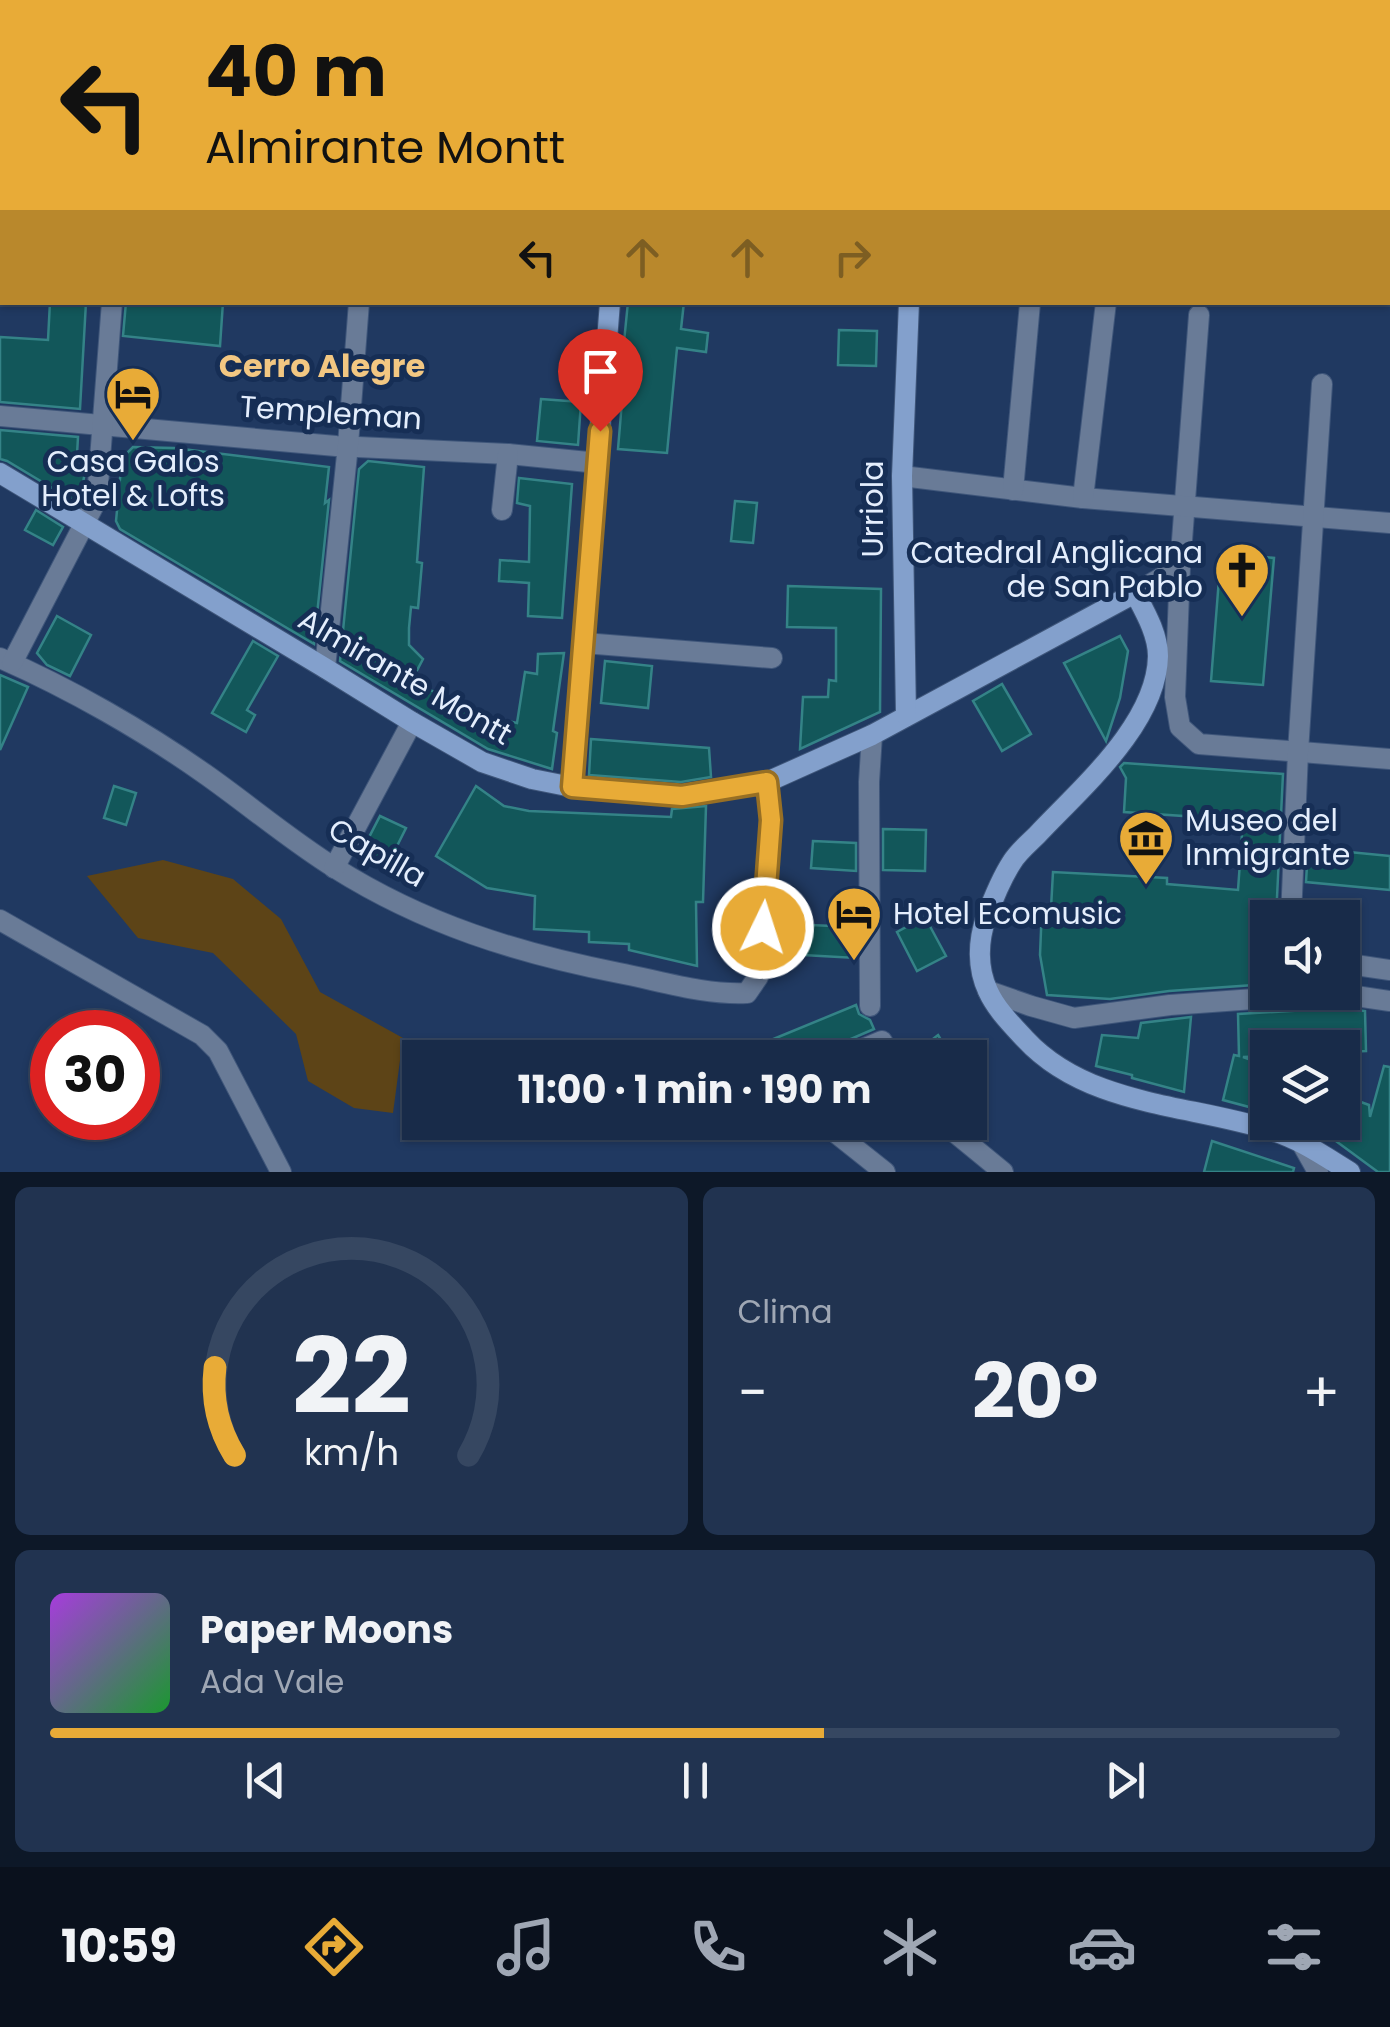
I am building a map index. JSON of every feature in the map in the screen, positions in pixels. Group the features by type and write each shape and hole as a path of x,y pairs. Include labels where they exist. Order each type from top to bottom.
{"main road":[{"path":"572,787 610,305"},
{"name":"Urriola","path":"906,715 902,476 909,305"},
{"name":"Almirante Montt","path":"0,473 482,762 572,787 682,796 767,782 872,735 1135,593"},
{"path":"1135,593 1158,654 1147,702 1125,740 1012,861 981,933 980,964 988,990 1011,1023 1056,1066 1097,1088 1250,1124"},
{"path":"1300,1140 1350,1172"}],"street":[{"path":"6,660 86,524 98,484 112,305"},
{"path":"326,668 359,305"},
{"path":"1013,490 1030,305"},
{"path":"1083,498 1106,305"},
{"path":"1200,315 1180,567 1175,697 1180,727 1200,744 1390,759"},
{"path":"1292,900 1322,384"},
{"name":"Templeman","path":"0,416 598,463"},
{"path":"502,510 508,454"},
{"path":"902,476 1083,498 1390,523"},
{"name":"Almirante Montt","path":"1135,593 1180,567"},
{"path":"584,643 772,658"},
{"name":"Capilla","path":"6,660 66,689 181,758 334,868 437,922 501,945 724,994 746,993 758,978 771,820 767,782"},
{"path":"334,868 412,722"},
{"path":"870,1006 872,735"},
{"path":"0,920 202,1035 218,1051 281,1172"},
{"path":"1360,966 1390,970"},
{"path":"988,990 1074,1018 1170,1005 1295,996 1342,994 1390,1002"},
{"path":"845,1140 885,1172"},
{"path":"963,1140 1003,1172"},
{"path":"1300,1140 1318,1172"}],"shaded area":[{"path":"163,860 233,879 281,919 320,992 403,1038 393,1113 354,1108 308,1081 296,1034 213,953 138,938 87,876"}],"building":[{"path":"50,305 86,305 80,409 0,402 0,337 48,340"},
{"path":"126,305 223,305 220,346 123,336"},
{"path":"628,305 684,305 681,329 708,333 706,352 677,348 667,453 618,449"},
{"path":"839,330 877,331 876,366 838,365"},
{"path":"541,399 581,402 578,445 537,441"},
{"path":"0,430 78,437 76,472 85,472 79,504 0,459"},
{"path":"133,447 174,448 329,467 314,644 120,529 116,521 122,458"},
{"path":"368,461 424,467 418,608 411,607 409,628 409,645 423,659 412,680 503,729 508,721 517,723 525,672 537,674 538,654 564,653 552,769 488,749 340,661 359,469"},
{"path":"519,478 572,484 562,618 528,616 529,583 499,581 500,560 529,562 530,506 517,503"},
{"path":"735,501 757,503 753,543 731,541"},
{"path":"36,510 63,527 53,545 25,530"},
{"name":"Catedral Anglicana de San Pablo","path":"1221,553 1274,558 1263,685 1211,681"},
{"path":"788,586 881,589 880,712 800,749 803,697 828,697 829,680 836,681 836,628 787,627"},
{"path":"57,616 91,635 70,676 47,665 37,653"},
{"path":"1120,636 1128,651 1120,698 1106,741 1064,663"},
{"path":"253,641 278,656 247,710 255,715 246,732 212,713"},
{"path":"605,661 652,666 648,708 601,703"},
{"path":"0,675 28,687 0,750"},
{"path":"1002,684 1031,734 1002,751 973,701"},
{"path":"591,739 709,748 711,777 681,782 589,775"},
{"path":"1124,763 1283,774 1277,900 1250,900 1250,985 1110,999 1047,995 1040,955 1042,907 1051,908 1053,872 1167,878 1167,884 1238,890 1243,820 1124,812 1126,778 1120,767"},
{"path":"114,786 136,793 126,825 104,818"},
{"path":"476,786 504,806 529,811 671,817 672,809 706,806 703,902 696,902 697,966 629,950 629,944 589,942 589,932 534,929 535,896 487,888 436,856"},
{"path":"380,816 406,828 386,868 363,849"},
{"path":"883,829 926,830 925,871 883,870"},
{"path":"813,841 856,843 856,871 811,868"},
{"path":"1308,848 1390,856 1390,890 1306,882"},
{"path":"925,917 946,956 917,971 897,932"},
{"path":"786,924 856,927 856,958 785,954"},
{"path":"856,1005 874,1029 849,1040 771,1040"},
{"path":"1365,1011 1366,1051 1360,1051 1360,1030 1250,1030 1250,1057 1243,1057 1250,1060 1250,1107 1223,1100 1234,1055 1239,1056 1238,1014"},
{"path":"1191,1017 1184,1092 1096,1066 1102,1035 1138,1038 1141,1023"},
{"path":"1384,1066 1390,1067 1390,1172 1378,1172 1334,1140 1360,1140 1360,1102 1369,1105 1370,1117"},
{"path":"1212,1141 1294,1168 1293,1172 1204,1172"}],"place":[{"name":"Casa Galos Hotel & Lofts","path":"133,443"},
{"name":"Catedral Anglicana de San Pablo","path":"1242,619"},
{"name":"Museo del Inmigrante","path":"1146,887"},
{"name":"Hotel Ecomusic","path":"854,963"}],"district":[{"name":"Cerro Alegre","path":"322,366"}],"route":[{"path":"600,431 572,787 682,796 767,782 771,820 763,928"}]}
